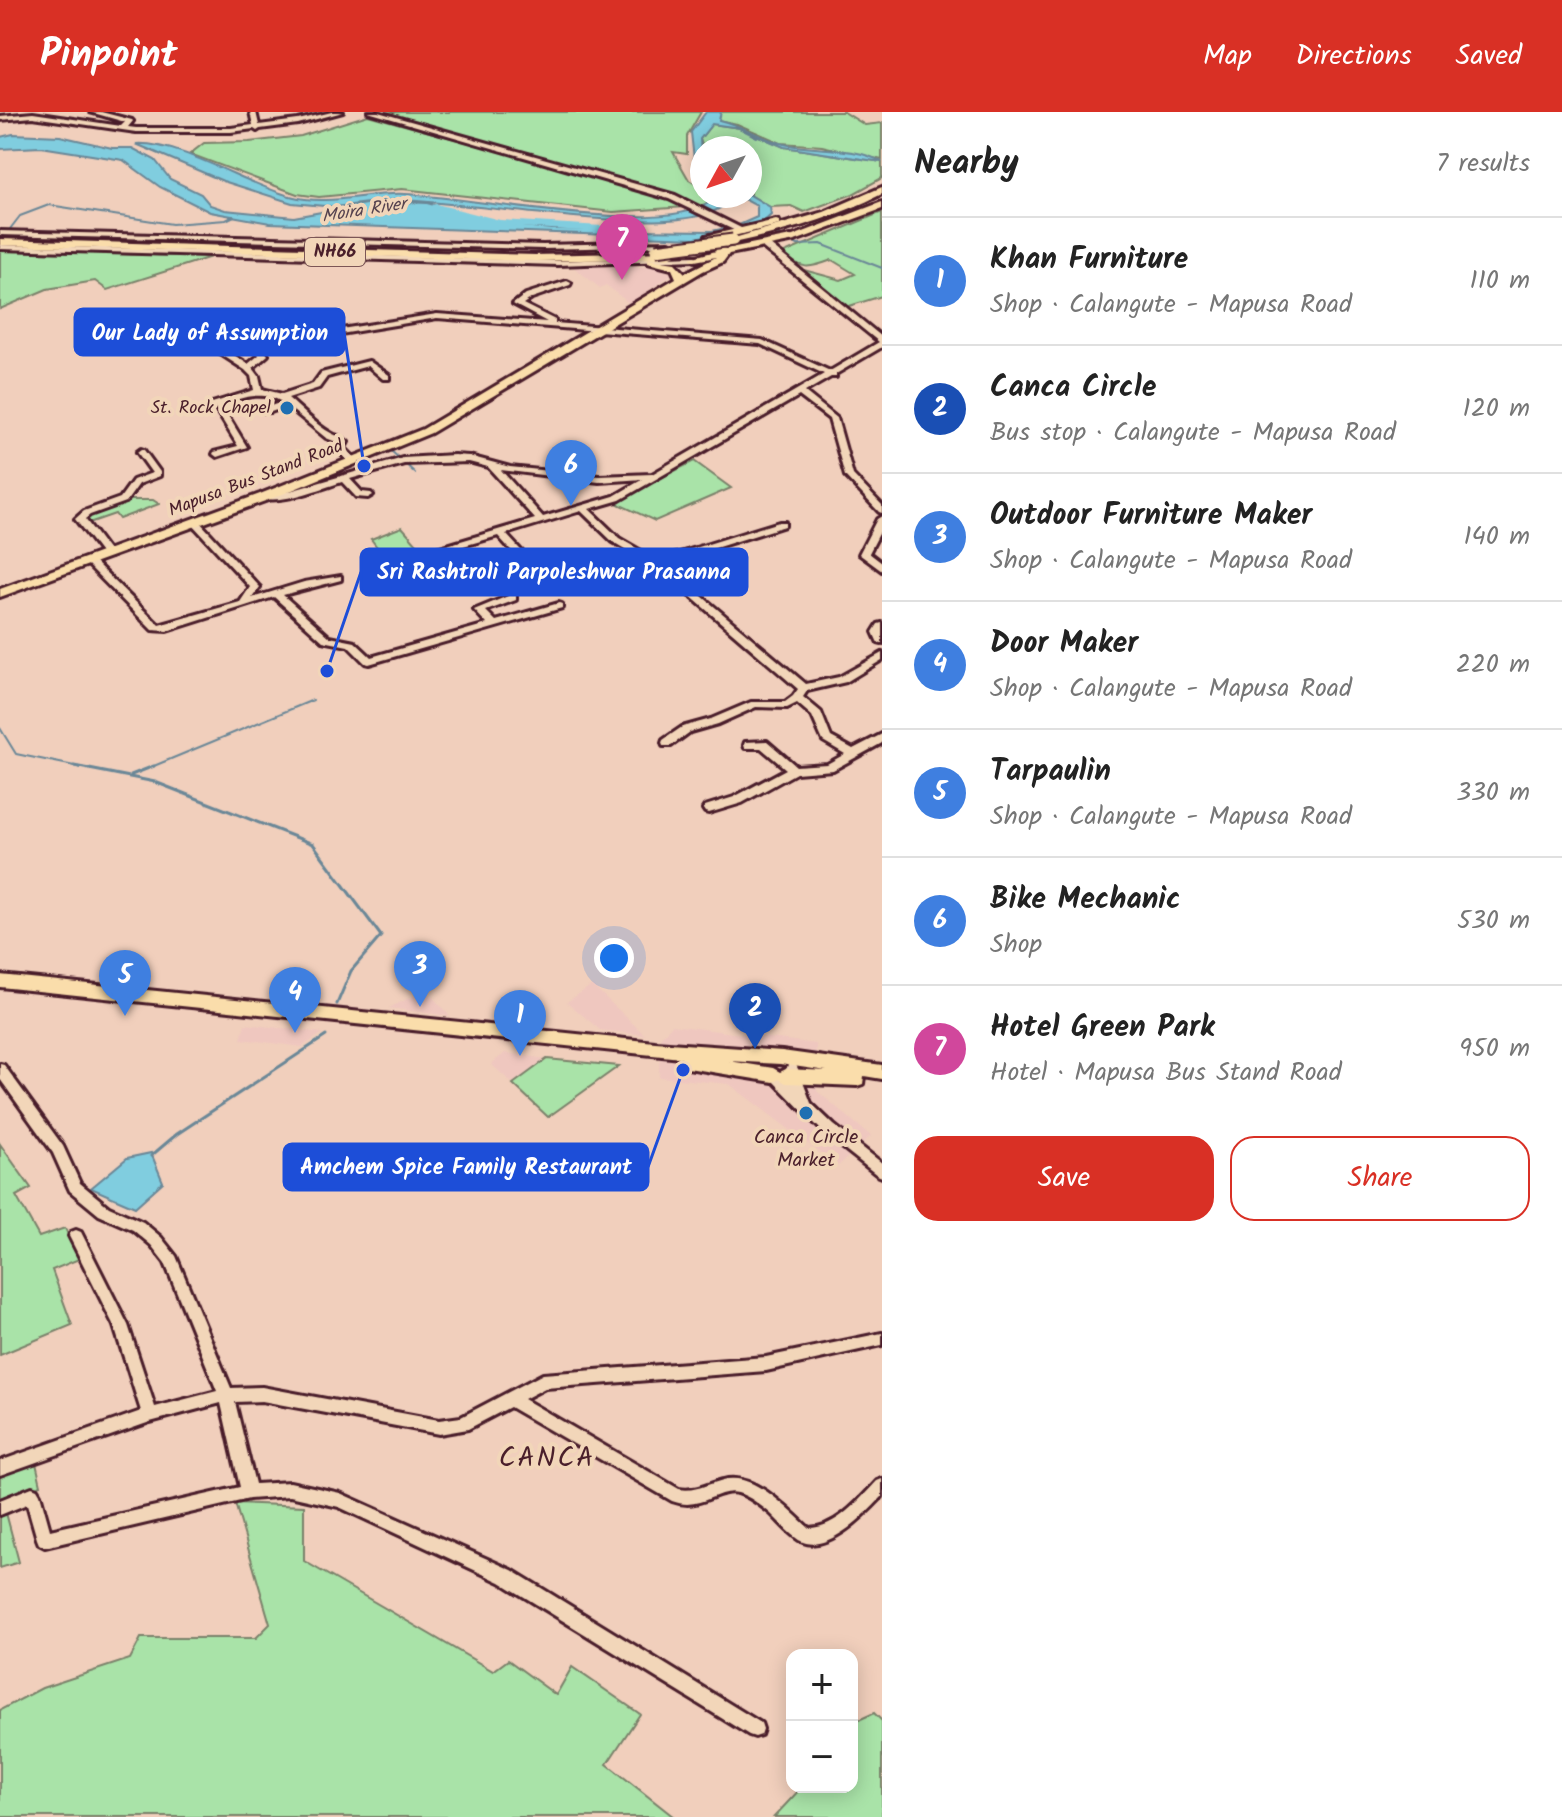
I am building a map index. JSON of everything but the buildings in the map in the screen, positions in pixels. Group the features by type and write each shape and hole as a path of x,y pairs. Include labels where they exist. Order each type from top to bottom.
{"highway":[{"path":"776,223 853,198 882,183"},
{"name":"NH66","path":"0,239 654,256 804,222 882,190"},
{"name":"NH66","path":"0,239 535,258 669,255 738,235 809,227 882,197"},
{"path":"786,240 882,205"}],"main road":[{"path":"682,242 738,235 776,223"},
{"path":"710,238 722,257"},
{"path":"695,258 722,257 786,240"},
{"path":"682,242 695,258 694,265 682,280"},
{"path":"654,256 674,265 680,271 682,280"},
{"name":"Mapusa Bus Stand Road","path":"0,593 264,497 427,431 722,257"},
{"path":"0,981 655,1049 783,1070 882,1072"},
{"path":"0,990 882,1081"}],"street":[{"path":"93,112 130,121 122,128"},
{"path":"253,112 257,129"},
{"path":"0,118 33,115 122,128 257,129 340,112"},
{"path":"371,112 672,197 738,235"},
{"path":"0,239 543,247 682,242"},
{"path":"460,571 440,550 617,498 833,375 882,343 761,247"},
{"path":"654,256 695,258"},
{"path":"558,325 517,304 529,296 567,283"},
{"path":"248,368 263,357 258,347 266,342 426,317 762,342 833,375"},
{"path":"204,325 211,344 255,376 258,391"},
{"path":"268,410 316,386 324,375 369,363 386,377"},
{"path":"217,454 243,447 216,403 258,391 285,400 329,436 339,438 344,442 340,448 352,460"},
{"path":"801,393 833,418 849,476 882,510"},
{"path":"107,555 80,519 87,513 123,500 136,482 157,474 141,452"},
{"path":"264,497 275,498 403,461 454,458 599,479 656,475"},
{"path":"492,465 541,520"},
{"path":"344,478 359,495 368,495"},
{"path":"582,507 616,540 655,564 804,688"},
{"path":"882,519 864,554 882,568"},
{"path":"195,522 255,587 243,604"},
{"path":"655,564 782,524"},
{"path":"494,625 479,610 513,598 511,569 525,560 500,533"},
{"path":"89,561 156,628 163,629 338,578"},
{"path":"276,594 327,639 351,644 369,661 559,606"},
{"path":"882,626 878,632 882,641"},
{"path":"667,743 686,729 714,722 755,704 787,705 804,688 842,680 882,656"},
{"path":"797,698 817,714 827,739 852,753"},
{"path":"709,809 738,800 794,770 829,767 882,738"},
{"path":"749,745 763,744 794,770"},
{"path":"0,1069 58,1150 75,1187 104,1211 138,1226 156,1241 171,1260 226,1395 249,1492"},
{"path":"783,1070 806,1106 829,1129 882,1171"},
{"path":"76,1236 121,1325 150,1415"},
{"path":"0,1468 150,1415 226,1395 262,1394 439,1427 463,1424 543,1381 766,1364 882,1339"},
{"path":"510,1399 677,1496 692,1500 733,1484 746,1487 806,1535 817,1537 828,1534 843,1519 857,1513 882,1486"},
{"path":"0,1508 32,1494 45,1539 249,1492 290,1489 340,1500 506,1576 755,1729"}],"shaded area":[{"path":"572,266 662,267 672,274 630,304 606,285 600,288"},
{"path":"592,985 645,1035 600,1030 567,1002"},
{"path":"426,990 450,1016 389,1008"},
{"path":"245,1024 323,1033 302,1047 241,1039"},
{"name":"Canca Circle Market","path":"672,1025 816,1044 817,1091 871,1136 838,1166 729,1084 659,1077 660,1038"},
{"path":"505,1053 547,1059 513,1084 491,1064"}],"green space":[{"path":"377,112 701,112 687,136 687,154 673,152 690,181 690,203"},
{"path":"721,112 844,112 865,125 882,123 882,160 822,146 781,143 737,124 718,120"},
{"path":"368,115 664,197 686,207 613,212 402,189 319,197 297,194 190,154 204,143 301,136"},
{"path":"712,124 740,128 759,136 702,136"},
{"path":"762,138 784,147 882,162 882,178 853,194 804,212 791,206 770,207 762,202"},
{"path":"882,212 882,296 846,307 800,269 841,280 855,274 832,260 806,266 782,254"},
{"path":"0,250 211,257 107,290 95,281 47,289 0,309"},
{"path":"694,461 731,488 655,521 614,502"},
{"path":"131,500 153,500 159,504 119,519 115,514 86,524 82,517"},
{"path":"402,527 425,553 409,558 432,584 410,591 371,539"},
{"path":"547,1059 619,1066 548,1117 513,1084"},
{"path":"0,1144 31,1188 16,1196 39,1237 65,1228 79,1259 52,1270 72,1325 0,1355"},
{"path":"36,1463 41,1485 0,1500 0,1476"},
{"path":"235,1503 304,1506 304,1561 493,1671 508,1660 556,1695 572,1667 640,1714 607,1764 674,1817 0,1817 0,1710 42,1688 130,1659 141,1638 256,1638 270,1624"},
{"path":"5,1509 19,1562 0,1568 0,1511"},
{"path":"874,1713 882,1721 882,1817 774,1817 796,1793 858,1793 858,1720"}],"water":[{"path":"706,112 721,112 719,120 762,136 740,128 712,124 702,136 691,136 691,132"},
{"path":"13,134 60,136 112,148 132,148 155,160 170,179 201,194 210,205 225,210 294,217 376,202 335,207 292,203 223,181 136,144 172,149 272,190 305,199 405,194 611,216 653,216 694,208 717,208 710,213 672,220 623,220 412,201 381,201 427,203 503,224 551,229 712,231 757,217 757,208 762,208 762,202 770,207 771,215 761,224 695,238 270,223 210,212 160,187 123,160 41,147 0,149 0,137"},
{"path":"762,136 796,146 859,153 882,162 784,147"},
{"path":"151,1153 163,1182 135,1207 91,1188 127,1158"}],"waterway":[{"path":"735,126 755,136"},
{"path":"0,242 20,216 49,205 172,224 226,220 234,216"},
{"name":"Moira River","path":"436,207 500,223 636,231"},
{"path":"773,233 798,245 821,244 882,268"},
{"path":"389,449 415,473"},
{"path":"524,521 603,498"},
{"path":"151,767 313,700"},
{"path":"0,728 16,754 81,767"},
{"path":"74,766 81,767"},
{"path":"81,767 155,782 313,844 381,936 351,971 337,1004"},
{"path":"131,775 151,767"},
{"path":"151,1156 177,1134 326,1036"}],"place":[{"name":"Hotel Green Park","path":"622,280"},
{"name":"St. Rock Chapel","path":"287,408"},
{"name":"Our Lady of Assumption","path":"364,466"},
{"name":"Bike Mechanic","path":"571,506"},
{"name":"Sri Rashtroli Parpoleshwar Prasanna","path":"327,671"},
{"name":"Outdoor Furniture Maker","path":"420,1007"},
{"name":"Tarpaulin","path":"125,1016"},
{"name":"Door Maker","path":"295,1033"},
{"name":"Canca Circle","path":"755,1049"},
{"name":"Khan Furniture","path":"520,1056"},
{"name":"Amchem Spice Family Restaurant","path":"683,1070"},
{"name":"Canca Circle Market","path":"806,1113"}],"district":[{"name":"CANCA","path":"547,1458"}]}
